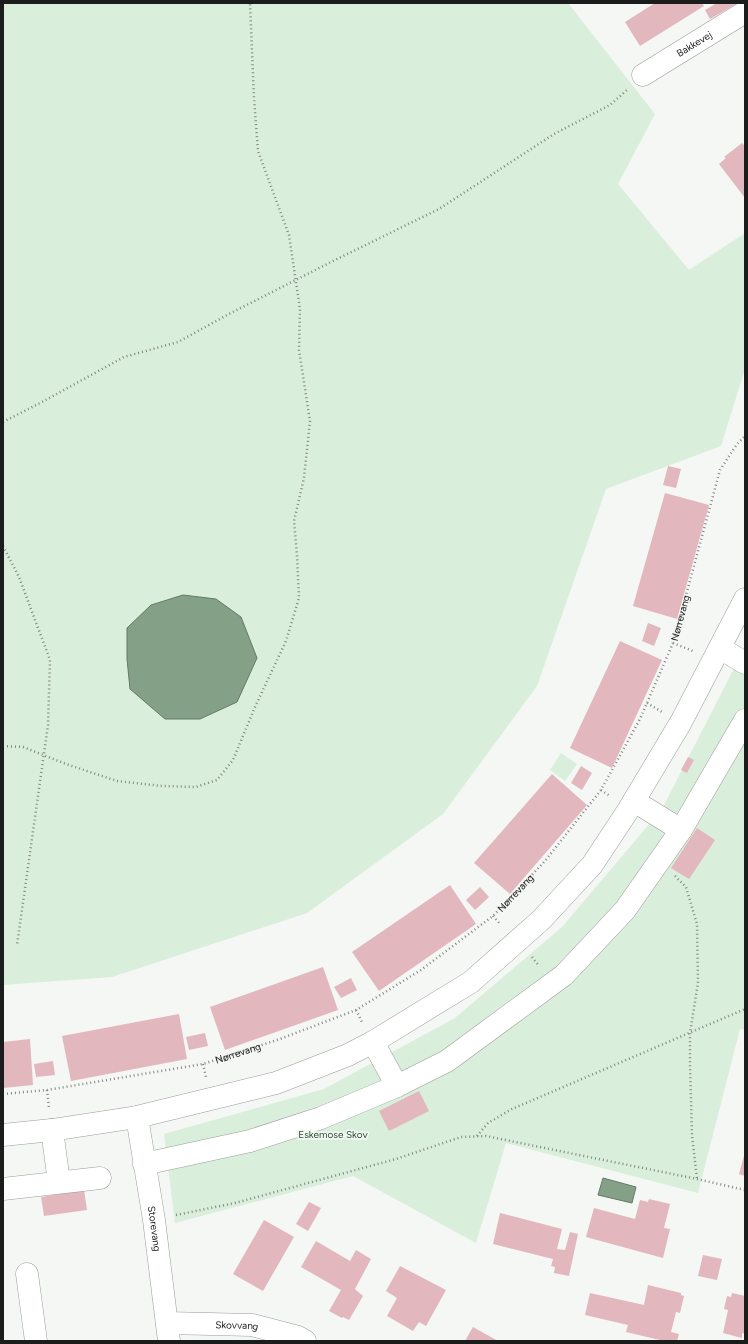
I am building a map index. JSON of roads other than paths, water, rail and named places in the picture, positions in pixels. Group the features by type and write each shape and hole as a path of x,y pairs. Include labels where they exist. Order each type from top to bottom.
{"street":[{"name":"Bakkevej","path":"643,75 745,12"},
{"path":"3,1135 51,1119 137,1117 276,1083 348,1055 373,1042 471,982 518,942 551,911 592,865 634,801 681,722 745,599"},
{"path":"720,648 745,663"},
{"path":"144,1164 250,1141 321,1118 397,1086 447,1061 564,975 625,910 681,830 745,720"},
{"path":"634,801 681,830"},
{"path":"373,1042 397,1086"},
{"name":"Storevang","path":"137,1117 154,1220 168,1332"},
{"path":"51,1119 59,1182"},
{"path":"3,1189 100,1178"},
{"path":"27,1274 36,1341"},
{"name":"Skovvang","path":"168,1332 252,1325 298,1337 305,1341"}],"park label":[{"name":"Eskemose Skov","path":"333,1134"}]}
